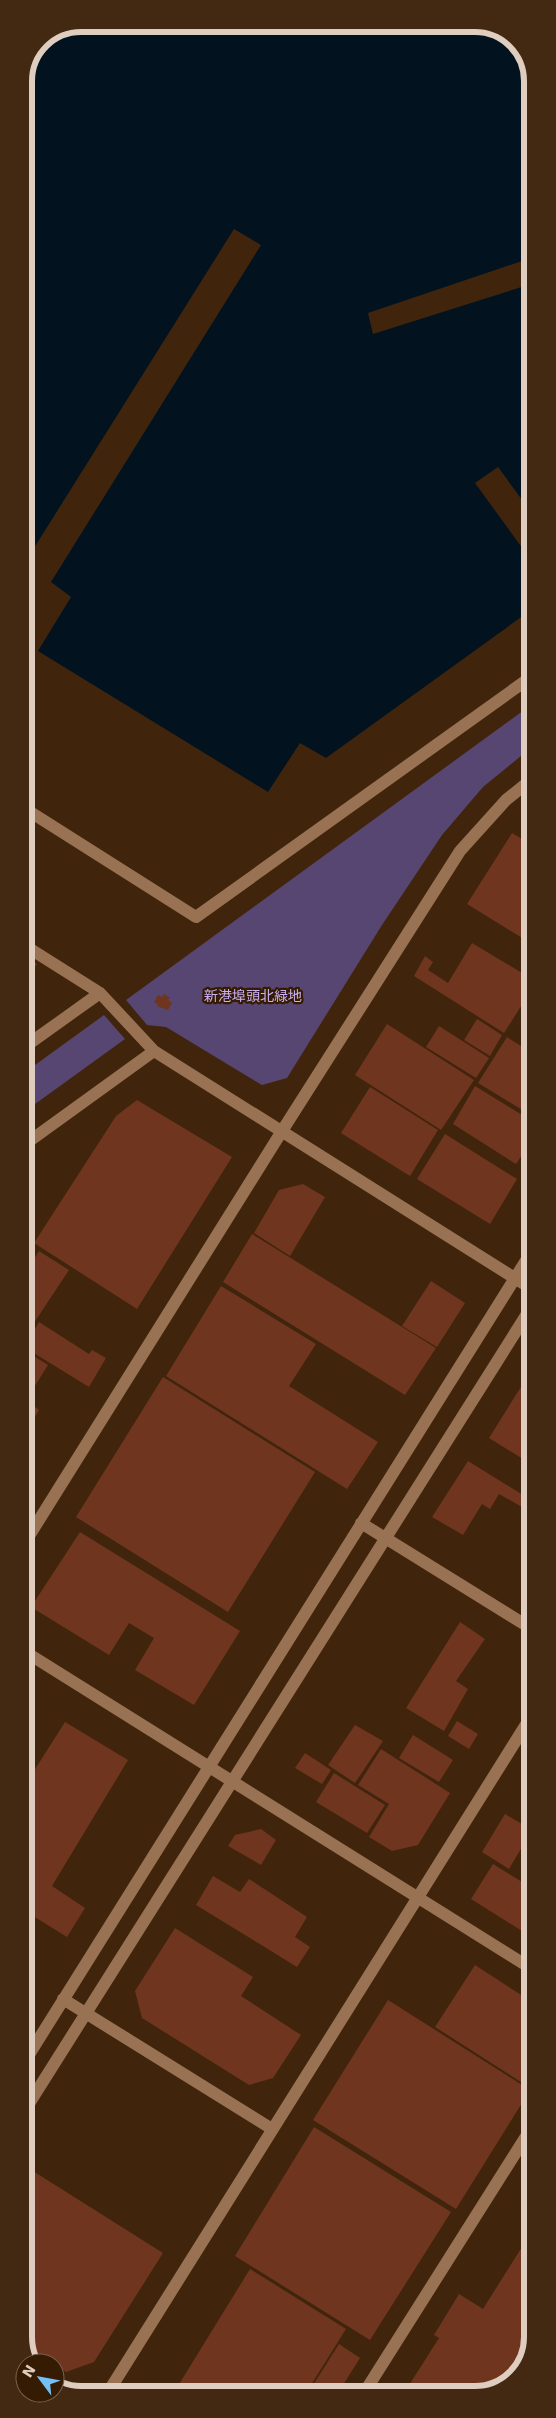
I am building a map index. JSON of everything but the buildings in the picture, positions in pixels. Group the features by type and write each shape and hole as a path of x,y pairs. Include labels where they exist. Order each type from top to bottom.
{"street":[{"path":"33,814 196,917 524,683"},
{"path":"33,1530 282,1131 460,851 506,800 524,785"},
{"path":"33,950 100,993 154,1051 524,1284"},
{"path":"33,1041 100,993"},
{"path":"33,1138 154,1051"},
{"path":"33,2049 524,1263"},
{"path":"33,2097 524,1319"},
{"path":"361,1523 524,1624"},
{"path":"33,1657 524,1964"},
{"path":"113,2385 524,1728"},
{"path":"63,2000 272,2129"},
{"path":"369,2386 524,2140"}],"green space":[{"name":"新港埠頭北緑地","path":"524,710 524,754 483,787 442,835 382,925 287,1078 262,1085 166,1027 147,1025 126,1000"},
{"path":"104,1015 125,1039 33,1105 33,1066"}],"water":[{"path":"82,32 484,33 502,41 517,57 523,72 524,82 524,260 368,313 373,334 524,286 524,502 498,467 475,483 524,550 524,615 326,758 300,743 268,792 38,651 71,597 51,582 261,245 234,229 33,550 33,72 41,54 47,47 63,36"}]}
